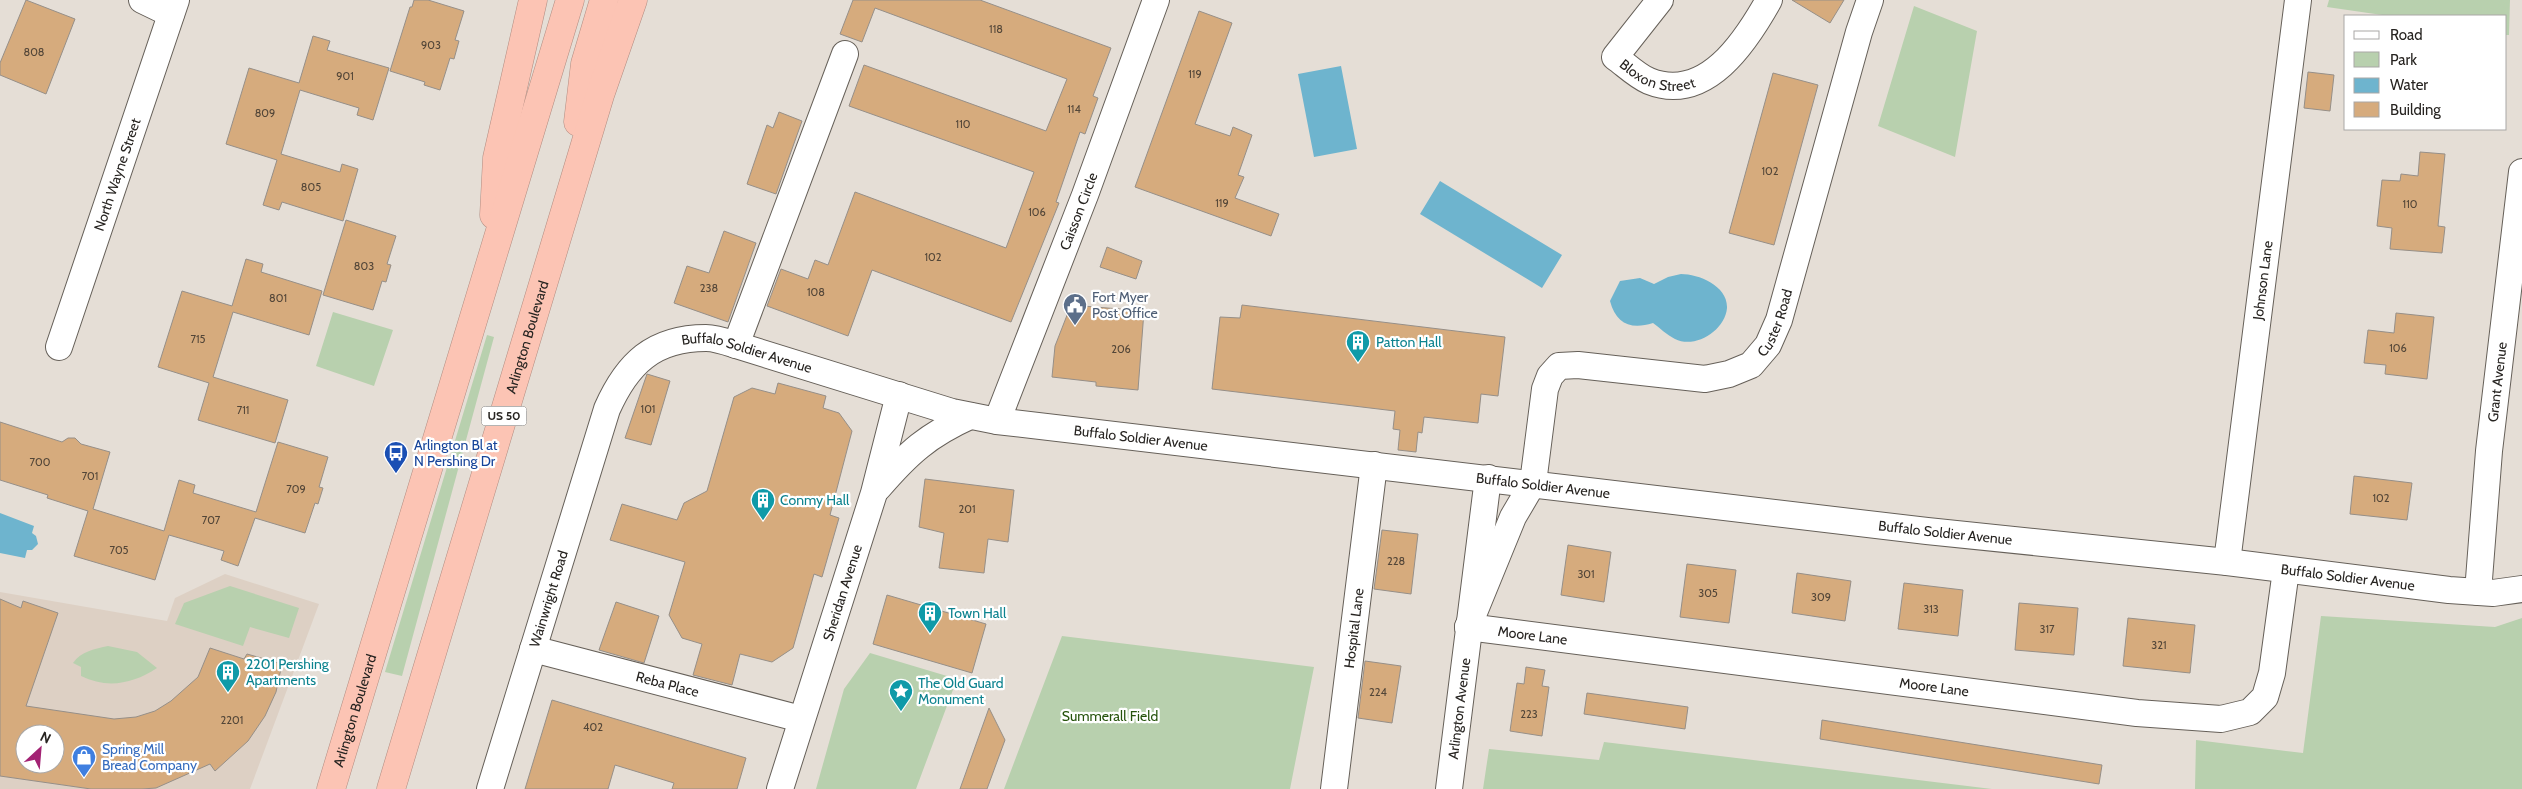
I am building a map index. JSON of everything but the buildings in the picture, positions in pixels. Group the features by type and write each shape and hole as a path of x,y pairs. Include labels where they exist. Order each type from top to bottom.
{"highway":[{"path":"490,262 497,158 533,0"},
{"name":"Arlington Boulevard","path":"331,789 570,0"},
{"path":"565,216 585,64 604,0"},
{"name":"Arlington Boulevard","path":"391,789 600,95 633,0"}],"street":[{"path":"142,0 173,7"},
{"name":"Caisson Circle","path":"997,421 1085,195 1156,0"},
{"name":"Bloxon Street","path":"1660,0 1614,57 1648,81 1664,86 1680,86 1713,72 1729,58 1749,34 1769,0"},
{"name":"Custer Road","path":"1533,483 1545,389 1550,376 1559,366 1578,365 1705,379 1729,374 1751,365 1768,346 1779,320 1859,32 1870,0"},
{"name":"Johnson Lane","path":"2227,562 2298,0"},
{"name":"North Wayne Street","path":"59,347 173,7"},
{"path":"736,345 845,54"},
{"name":"Grant Avenue","path":"2478,592 2489,451 2522,172"},
{"name":"Buffalo Soldier Avenue","path":"607,409 618,384 635,363 658,348 680,340 708,338 970,416 997,421 1936,532 2227,562 2478,592 2506,592 2522,588"},
{"name":"Sheridan Avenue","path":"780,789 874,492 899,395"},
{"name":"Wainwright Road","path":"490,789 607,409"},
{"path":"874,492 904,457 939,430 970,416"},
{"name":"Hospital Lane","path":"1334,789 1374,465"},
{"name":"Arlington Avenue","path":"1449,789 1488,478"},
{"name":"Arlington Avenue","path":"1468,627 1513,517 1533,483"},
{"name":"Moore Lane","path":"1468,627 2138,713 2221,718 2250,712 2265,697 2272,673 2286,570"},
{"name":"Reba Place","path":"533,648 567,659 801,719"}],"shaded area":[{"path":"225,574 319,604 250,789 0,789 0,592 167,621 175,598"}],"green space":[{"path":"2329,0 2510,0 2509,35 2507,35 2507,15 2382,15 2327,7"},
{"path":"1914,6 1977,31 1955,157 1878,126"},
{"path":"333,312 393,330 374,386 316,366"},
{"path":"487,335 494,337 402,676 385,672"},
{"path":"230,586 299,608 289,638 250,627 243,646 175,624 184,603"},
{"path":"2321,616 2495,627 2522,618 2522,789 2195,789 2196,740 2303,753"},
{"name":"Summerall Field","path":"1062,636 1314,667 1290,789 1004,789"},
{"path":"108,646 137,652 157,668 139,678 120,683 100,682 81,676 81,667 73,663 76,659 89,651"},
{"path":"870,653 957,679 916,789 816,789 844,689"},
{"path":"1604,742 1992,789 1483,789 1489,749 1599,760"}],"water":[{"path":"1341,66 1357,149 1314,157 1298,74"},
{"path":"1440,181 1562,255 1542,288 1420,214"},
{"path":"1681,274 1704,279 1723,293 1727,308 1725,316 1721,324 1708,336 1691,342 1683,341 1675,339 1653,323 1638,326 1631,325 1620,320 1616,315 1610,301 1620,281 1640,278 1654,284 1668,277"},
{"path":"0,513 34,526 32,533 36,536 38,544 32,550 27,550 25,558 0,553"}],"place":[{"name":"Fort Myer Post Office","path":"1075,326"},
{"name":"Patton Hall","path":"1358,363"},
{"name":"Arlington Bl at N Pershing Dr","path":"396,474"},
{"name":"Conmy Hall","path":"763,521"},
{"name":"Town Hall","path":"930,634"},
{"name":"2201 Pershing Apartments","path":"228,693"},
{"name":"The Old Guard Monument","path":"901,712"},
{"name":"Spring Mill Bread Company","path":"84,778"}]}
